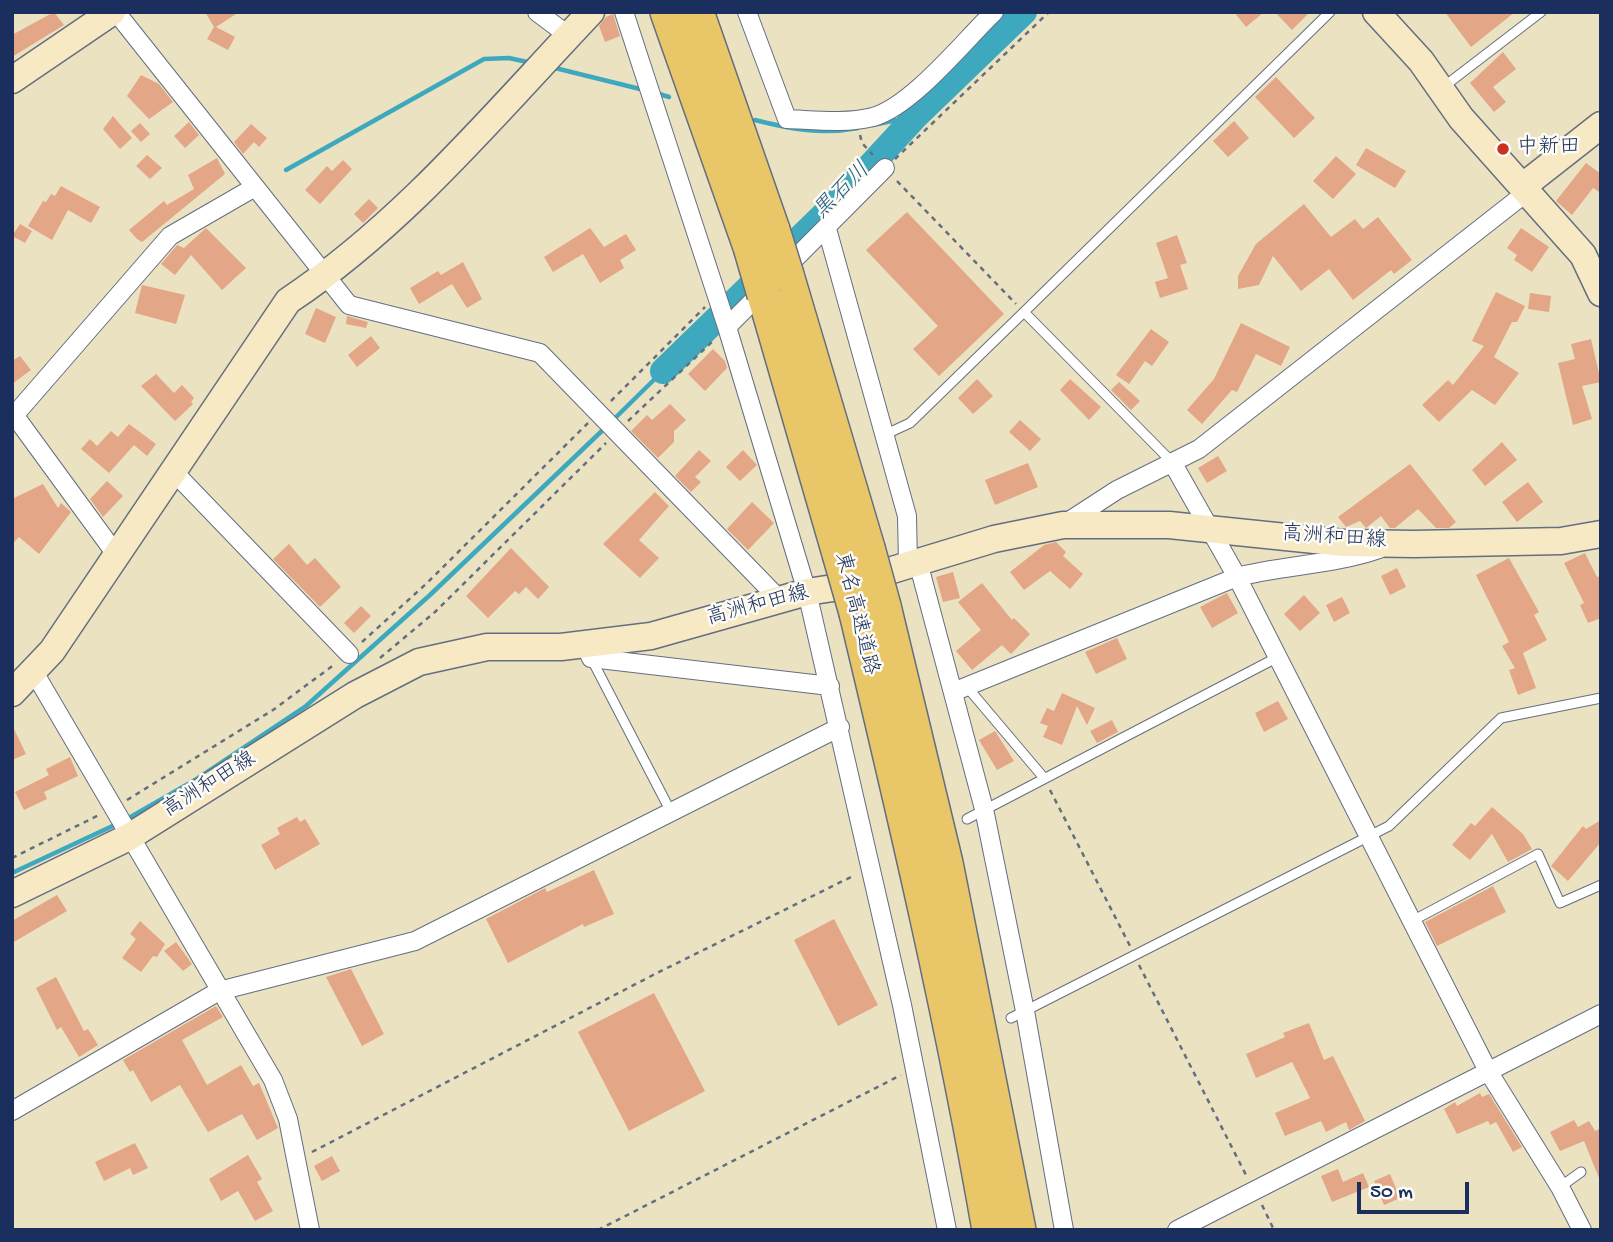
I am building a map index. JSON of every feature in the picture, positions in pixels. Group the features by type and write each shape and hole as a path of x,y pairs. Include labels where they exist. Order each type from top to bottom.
{"highway":[{"name":"東名高速道路","path":"667,12 762,239 765,295 839,554 870,610 989,1230"},
{"name":"東名高速道路","path":"697,12 946,863 1019,1230"}],"main road":[{"path":"12,80 114,12"},
{"path":"12,693 52,651 288,301 325,276 418,195 592,12"},
{"path":"1376,12 1421,61 1461,118 1583,255 1601,293"},
{"path":"1524,190 1601,125"},
{"name":"高洲和田線","path":"12,894 129,837 355,695 419,662 487,648 588,652 807,592 834,588 994,539 1062,525 1209,529 1343,542 1394,544 1560,541 1601,534"}],"street":[{"path":"114,12 349,305 540,353 780,600"},
{"path":"537,12 569,36"},
{"path":"624,12 727,324 807,592 871,867 947,1230"},
{"path":"747,12 787,118 873,117 903,102 994,12"},
{"path":"727,324 827,229 885,168"},
{"path":"116,553 13,416 170,236 255,187"},
{"path":"1062,525 1117,491 1209,441 1524,190"},
{"path":"827,229 907,516 913,563 960,690 984,808 1018,1015 1064,1230"},
{"path":"1172,462 1237,577 1488,1071 1560,1186 1582,1230"},
{"path":"172,470 349,654"},
{"path":"960,690 1237,577 1268,569 1353,558 1394,544"},
{"path":"588,652 830,686"},
{"path":"34,672 273,1080 288,1119 310,1230"},
{"path":"12,1111 219,991 415,941 840,727"},
{"path":"1177,1230 1601,1014"}],"lane":[{"path":"884,435 910,423 1330,12"},
{"path":"1441,89 1541,12"},
{"path":"1024,312 1172,462"},
{"path":"588,652 671,812"},
{"path":"967,819 1278,657"},
{"path":"960,690 1044,778"},
{"path":"1018,1015 1389,826 1501,718 1601,698"},
{"path":"1412,921 1538,854 1560,903 1601,885"},
{"path":"1560,1186 1581,1172"}],"path":[{"path":"885,168 1049,12"},
{"path":"856,118 862,143 1024,312"},
{"path":"12,858 112,808 273,710 349,654 426,584 717,294"},
{"path":"371,665 435,612 727,324"},
{"path":"1044,778 1274,1230"},
{"path":"297,1160 657,973 871,867"},
{"path":"598,1230 913,1069"}],"building":[{"path":"54,12 64,25 12,57 12,35"},
{"path":"205,12 239,12 216,27 235,37 228,50 207,39 214,27"},
{"path":"1234,12 1264,12 1246,27"},
{"path":"1275,12 1310,12 1292,30"},
{"path":"1445,12 1515,12 1471,47"},
{"path":"613,14 620,36 605,42 599,26 606,17"},
{"path":"1503,52 1516,69 1493,87 1506,102 1494,112 1470,83"},
{"path":"141,75 159,84 173,102 149,119 127,96"},
{"path":"1276,77 1315,118 1294,138 1255,97"},
{"path":"113,116 132,138 120,149 103,129"},
{"path":"1234,121 1249,138 1228,157 1213,141"},
{"path":"189,122 199,135 185,148 174,136"},
{"path":"140,123 150,134 141,142 131,131"},
{"path":"251,124 267,138 259,147 254,142 243,154 234,142"},
{"path":"1366,148 1406,171 1395,188 1356,165"},
{"path":"147,155 162,168 150,179 136,166"},
{"path":"1336,156 1356,174 1333,199 1313,181"},
{"path":"217,158 225,174 142,242 137,239 129,230 164,201 167,205 194,189 188,175"},
{"path":"343,160 352,169 320,204 305,190 327,166 332,171"},
{"path":"1586,163 1601,174 1601,193 1593,188 1572,215 1556,201"},
{"path":"61,186 100,207 91,223 68,210 52,240 28,226 43,201 46,202 51,194 55,196"},
{"path":"369,199 378,208 363,223 354,214"},
{"path":"1304,204 1331,237 1355,219 1363,229 1378,217 1412,260 1394,274 1391,270 1353,300 1329,269 1301,291 1273,256 1259,285 1238,289 1238,276 1256,244"},
{"path":"907,212 1004,314 939,376 913,349 938,326 866,250"},
{"path":"20,224 32,231 25,243 12,236"},
{"path":"206,228 246,268 222,290 191,255 175,275 161,264 177,245 184,248"},
{"path":"590,228 604,247 626,234 636,250 620,260 624,268 600,283 583,254 553,272 544,257"},
{"path":"1521,228 1549,247 1532,272 1514,260 1517,255 1507,248"},
{"path":"1177,235 1187,263 1180,265 1188,289 1160,298 1155,282 1168,278 1156,243"},
{"path":"463,262 482,299 467,308 452,284 419,304 410,288 438,271 441,275"},
{"path":"142,285 185,295 176,324 135,313"},
{"path":"1496,292 1525,306 1517,322 1512,322 1494,357 1519,373 1495,405 1472,390 1439,422 1422,405 1448,380 1453,385 1484,346 1472,341"},
{"path":"1530,293 1551,296 1549,312 1528,309"},
{"path":"316,308 336,317 325,343 305,334"},
{"path":"347,316 368,322 366,328 346,324"},
{"path":"1241,323 1290,347 1281,366 1256,354 1237,392 1232,390 1202,424 1187,410 1214,379"},
{"path":"1151,329 1169,342 1152,366 1145,361 1129,384 1116,375"},
{"path":"371,336 380,348 357,367 348,355"},
{"path":"1591,339 1601,382 1582,386 1592,419 1573,425 1558,363 1575,359 1571,344"},
{"path":"713,349 725,361 727,368 705,391 688,374"},
{"path":"20,356 31,370 12,384 12,361"},
{"path":"156,374 174,393 182,385 194,398 191,402 193,404 175,421 141,386"},
{"path":"977,379 993,396 973,414 958,398"},
{"path":"1070,379 1101,407 1089,420 1060,390"},
{"path":"1119,382 1140,401 1131,410 1111,390"},
{"path":"670,404 686,420 674,431 674,442 658,458 631,431 647,415 652,420"},
{"path":"1020,420 1041,439 1030,451 1009,432"},
{"path":"129,424 156,444 147,456 134,445 109,473 81,449 90,439 97,446 111,431 118,437"},
{"path":"1502,442 1517,460 1485,486 1472,470"},
{"path":"699,450 711,461 695,477 701,482 691,492 675,476"},
{"path":"743,450 757,465 740,481 726,467"},
{"path":"1218,456 1227,471 1207,483 1198,468"},
{"path":"1028,463 1038,487 995,505 985,480"},
{"path":"1410,464 1456,522 1449,528 1436,528 1418,509 1395,528 1390,528 1381,516 1366,528 1360,521 1346,527 1338,517"},
{"path":"107,481 123,496 103,517 90,499"},
{"path":"1528,482 1543,502 1517,522 1502,502"},
{"path":"43,484 58,508 61,503 71,512 39,554 19,537 12,544 12,499"},
{"path":"655,492 669,506 639,540 659,558 640,578 603,544"},
{"path":"752,502 774,523 748,550 727,529"},
{"path":"1056,542 1066,552 1063,556 1083,574 1070,589 1050,571 1024,590 1010,572 1044,545"},
{"path":"289,544 307,565 315,558 341,587 320,607 273,559"},
{"path":"511,548 549,587 538,599 526,587 519,594 515,591 488,618 466,596"},
{"path":"1585,553 1597,577 1601,576 1601,618 1588,623 1580,605 1584,603 1564,563"},
{"path":"1509,558 1539,612 1534,615 1547,640 1523,653 1536,688 1518,695 1509,670 1515,668 1502,646 1509,642 1476,575"},
{"path":"1397,568 1406,587 1390,595 1381,576"},
{"path":"953,572 960,598 943,602 936,577"},
{"path":"982,583 1012,620 1014,618 1030,634 1011,654 1002,645 972,670 956,651 981,630 958,602"},
{"path":"1227,593 1238,613 1212,628 1200,607"},
{"path":"1304,595 1320,613 1300,631 1284,614"},
{"path":"1342,597 1350,613 1334,622 1326,605"},
{"path":"361,606 371,616 354,633 344,623"},
{"path":"1117,638 1127,659 1096,674 1085,652"},
{"path":"1062,693 1095,708 1087,725 1077,706 1062,745 1043,737 1048,726 1040,723 1047,708 1054,711"},
{"path":"1278,701 1288,719 1264,732 1255,713"},
{"path":"1112,720 1118,732 1097,743 1090,731"},
{"path":"12,725 26,754 12,760"},
{"path":"995,731 1014,761 997,770 979,740"},
{"path":"70,757 78,776 44,792 47,799 24,810 15,792 49,775 46,769"},
{"path":"1492,807 1523,834 1532,849 1508,862 1492,834 1470,860 1452,845 1471,823 1475,826"},
{"path":"297,817 300,822 305,819 320,844 275,870 261,845 280,834 277,828"},
{"path":"1601,820 1601,842 1568,881 1551,866 1583,826 1586,829"},
{"path":"594,870 614,914 584,927 583,924 508,963 486,919 545,888 547,892"},
{"path":"1493,886 1506,912 1437,946 1425,922"},
{"path":"57,895 67,911 12,943 12,921"},
{"path":"834,919 878,1005 838,1026 794,940"},
{"path":"140,921 165,944 157,957 153,956 141,972 122,958 136,939 130,934"},
{"path":"176,942 192,964 183,971 164,951"},
{"path":"351,969 384,1034 362,1046 326,977"},
{"path":"56,977 84,1031 88,1029 98,1045 79,1057 61,1027 57,1030 36,988"},
{"path":"654,993 705,1091 629,1131 578,1032"},
{"path":"216,1006 223,1017 182,1040 207,1085 241,1065 253,1086 259,1083 278,1128 257,1140 242,1114 208,1132 180,1085 151,1102 133,1070 130,1072 123,1060"},
{"path":"1309,1023 1324,1060 1333,1056 1365,1121 1349,1130 1346,1122 1326,1132 1321,1121 1285,1136 1275,1113 1310,1098 1292,1062 1256,1078 1246,1054 1285,1037 1283,1033"},
{"path":"1480,1093 1482,1097 1489,1094 1522,1147 1513,1152 1496,1122 1490,1125 1488,1121 1457,1134 1444,1109 1455,1102 1457,1106"},
{"path":"1574,1120 1578,1127 1589,1121 1595,1131 1601,1128 1601,1183 1584,1141 1560,1151 1550,1132"},
{"path":"135,1143 148,1168 133,1175 130,1168 104,1181 95,1162"},
{"path":"248,1155 262,1179 257,1182 273,1211 255,1221 238,1191 221,1201 209,1179"},
{"path":"332,1156 340,1171 322,1181 314,1166"},
{"path":"1338,1169 1343,1182 1363,1173 1369,1187 1332,1202 1321,1176"},
{"path":"1390,1174 1400,1198 1384,1205 1374,1181"}],"waterway":[{"name":"黒石川","path":"663,371 836,203 916,116 1024,12"},
{"path":"286,170 484,59 509,58 532,63"},
{"path":"551,67 644,90"},
{"path":"656,93 669,97"},
{"path":"873,125 916,116"},
{"path":"755,120 806,130 858,128"},
{"path":"612,421 663,371"},
{"path":"127,819 195,780 306,706 430,595 606,427"},
{"path":"12,873 119,823"}],"place":[{"name":"中新田","path":"1503,149"}]}
